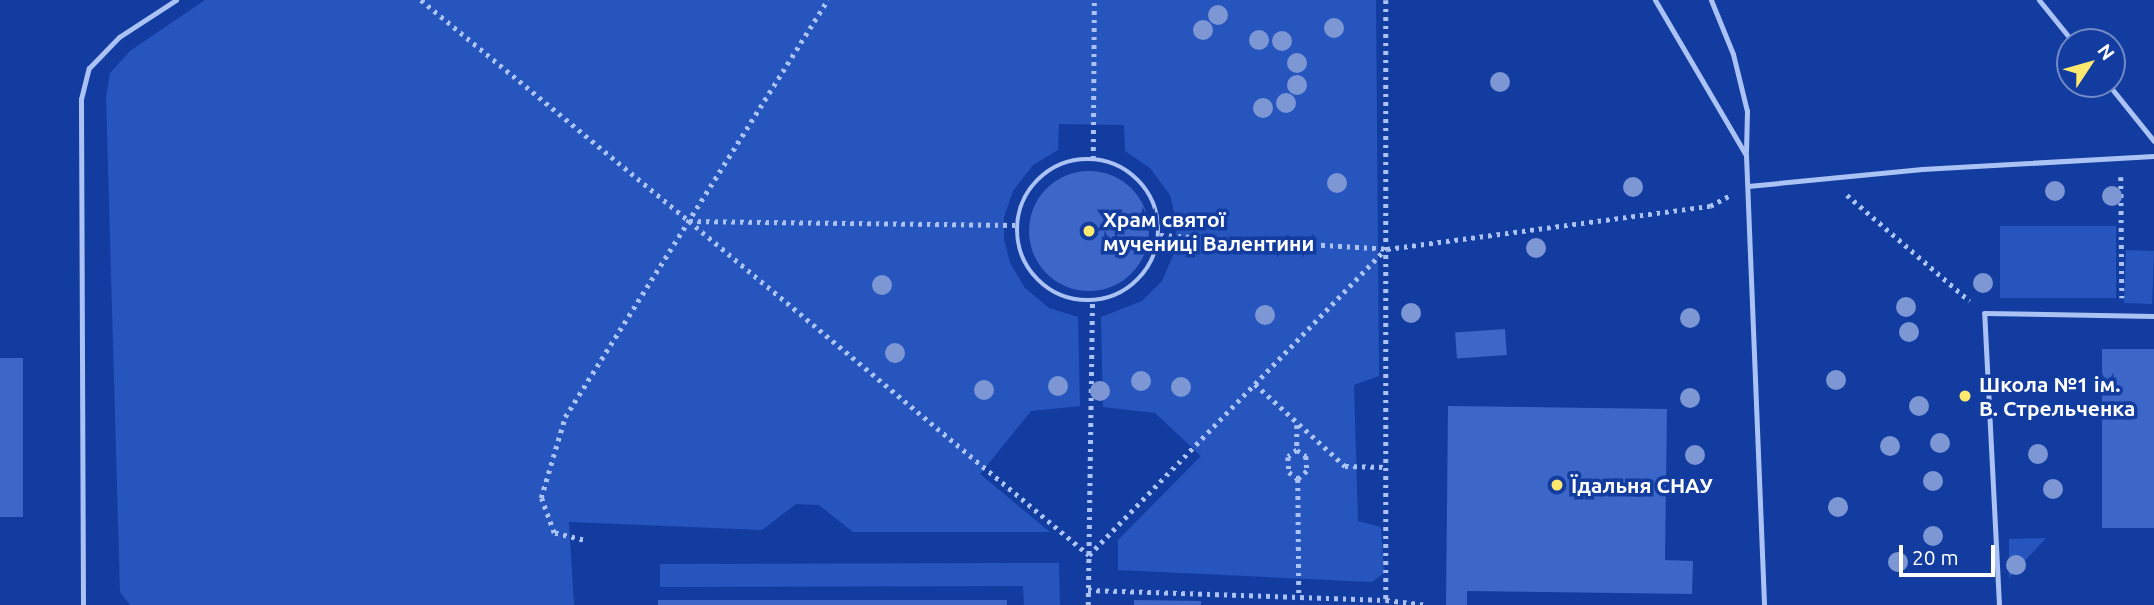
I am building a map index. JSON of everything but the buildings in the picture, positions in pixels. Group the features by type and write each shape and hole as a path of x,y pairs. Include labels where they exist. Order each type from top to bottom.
{"lane":[{"path":"83,605 81,99 89,68 111,44 176,0"},
{"path":"1655,0 1746,155"},
{"path":"1711,0 1733,54 1747,111 1746,155 1764,605"},
{"path":"2039,0 2062,28"},
{"path":"2119,98 2154,141"},
{"path":"1748,186 2154,156"},
{"path":"1999,605 1984,313 2154,316"}],"path":[{"path":"421,0 1089,555"},
{"path":"583,540 554,533 541,498 565,417 828,0"},
{"path":"1093,159 1094,0"},
{"path":"1386,0 1386,600"},
{"path":"2120,158 2122,316"},
{"path":"1093,159 1115,163 1149,192 1160,235 1145,274 1112,298 1072,300 1037,280 1022,255 1017,225 1033,184 1071,160 1093,159"},
{"path":"1828,178 1984,313"},
{"path":"1160,235 1387,248 1710,206 1748,186"},
{"path":"689,221 1017,225"},
{"path":"1089,555 1387,248"},
{"path":"1088,605 1092,301"},
{"path":"1255,384 1345,466 1387,467"},
{"path":"1297,425 1297,450"},
{"path":"1297,450 1306,456 1307,471 1298,478"},
{"path":"1297,450 1288,457 1289,472 1298,478"},
{"path":"1298,478 1300,597"},
{"path":"1088,590 1386,600 1425,605"}],"shaded area":[{"path":"205,0 1376,0 1379,376 1354,385 1358,521 1381,527 1384,573 1372,582 1118,570 1118,540 1201,456 1155,413 1103,407 1101,317 1142,301 1162,281 1175,251 1177,224 1170,195 1150,168 1125,151 1124,125 1059,124 1058,150 1033,165 1013,191 1004,217 1004,239 1010,263 1025,288 1049,308 1078,317 1080,406 1031,411 980,474 1050,532 853,532 819,505 796,504 762,530 569,522 574,605 130,605 120,592 106,97 110,73 130,51"},
{"path":"2000,226 2116,226 2116,298 2000,298"},
{"path":"2126,250 2154,251 2152,304 2124,303"},
{"path":"2046,538 2009,578 2009,539"},
{"path":"1059,563 1060,605 1024,605 1023,586 660,587 660,564"}],"place":[{"name":"Храм святої мучениці Валентини","path":"1089,231"},
{"name":"Школа №1 ім. В. Стрельченка","path":"1965,396"},
{"name":"Їдальня СНАУ","path":"1557,485"}]}
